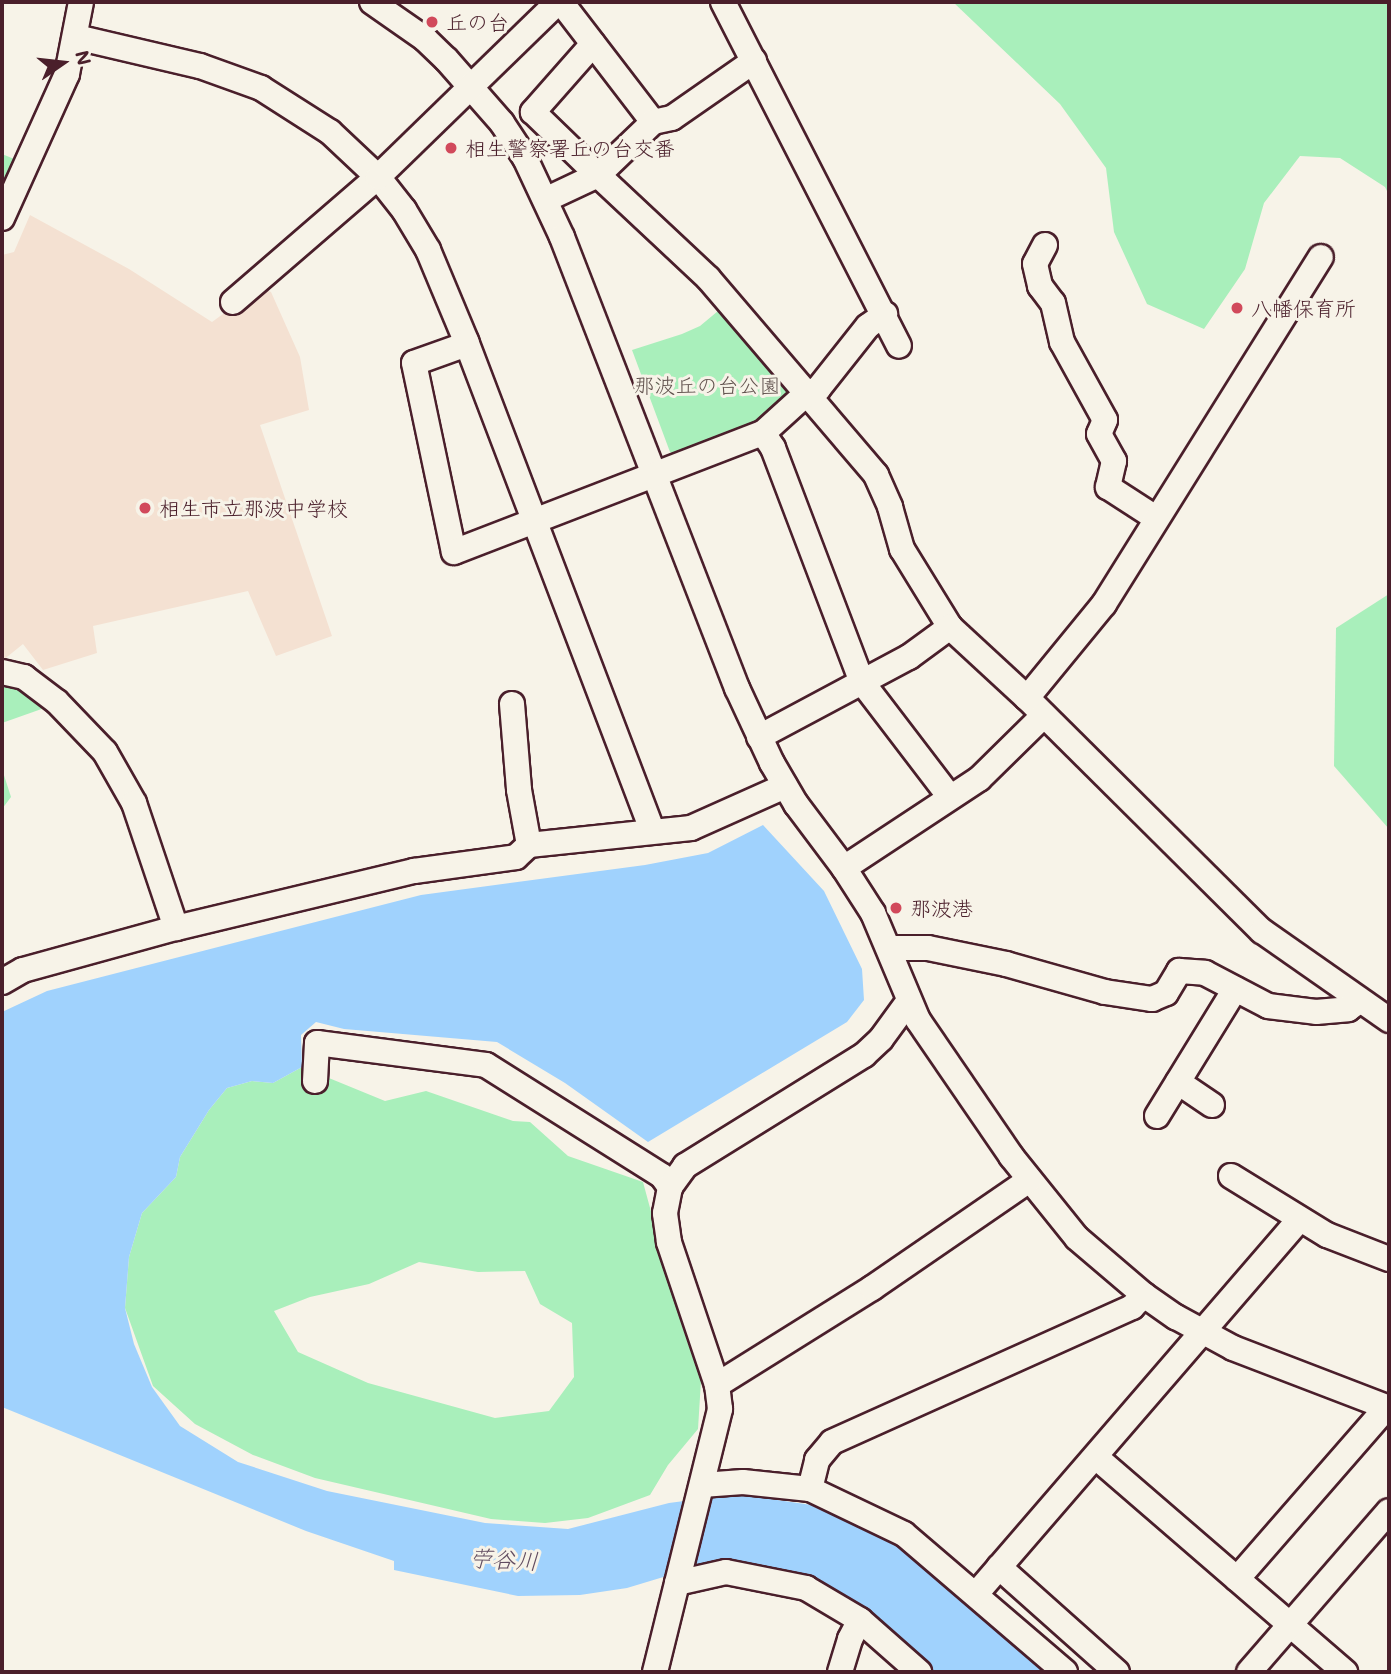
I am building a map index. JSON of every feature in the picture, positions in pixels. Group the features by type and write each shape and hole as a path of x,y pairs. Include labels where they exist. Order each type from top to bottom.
{"street":[{"path":"2,218 67,74 81,2"},
{"path":"372,2 425,39 472,88 526,158 547,198 737,688 759,737 785,786 814,831 844,868 873,913 891,948 908,1002 936,1049 1029,1180 1077,1238 1144,1295 1204,1333 1233,1348 1388,1407 1237,1579"},
{"path":"233,302 378,177 560,2 653,122"},
{"path":"723,2 885,314 899,346"},
{"path":"76,37 200,66 261,89 330,132 378,177 422,239 467,344 652,830"},
{"path":"593,44 533,112 708,278 876,475 890,507 902,549 950,627 1262,931 1389,1020"},
{"path":"547,198 598,175 653,122 672,118 754,61"},
{"path":"1045,246 1035,264 1040,286 1053,303 1062,342 1105,420 1099,434 1114,461 1108,487 1156,518"},
{"path":"844,868 979,779 1035,707 1104,604 1321,257"},
{"path":"467,344 414,363 454,552 655,477 763,433 807,393 818,389 868,326 885,314"},
{"path":"763,433 773,448 862,682 950,797"},
{"path":"759,737 909,657 950,627"},
{"path":"2,672 24,677 57,702 105,752 134,803 176,928"},
{"path":"512,704 519,790 529,845"},
{"path":"2,982 23,970 176,928 414,870 516,857 529,845 691,828 785,786"},
{"path":"891,948 928,948 1006,964 1105,992 1152,999 1166,993 1179,971 1205,973 1268,1006 1316,1012 1348,1009 1359,1001"},
{"path":"1157,1116 1235,989"},
{"path":"655,1672 720,1409 717,1385 669,1242 665,1213 670,1186 685,1166 864,1055 881,1040 908,1002"},
{"path":"315,1081 317,1043 486,1065 662,1176 670,1186"},
{"path":"1178,1082 1212,1105"},
{"path":"1231,1176 1327,1235 1389,1259"},
{"path":"717,1385 861,1295 1029,1180"},
{"path":"976,1594 1097,1458 1300,1220"},
{"path":"810,1489 817,1460 832,1442 1132,1307 1144,1295"},
{"path":"1097,1458 1345,1672"},
{"path":"701,1490 743,1482 810,1489 904,1534 1065,1672"},
{"path":"1249,1672 1389,1510"},
{"path":"999,1567 1117,1672"},
{"path":"678,1578 726,1572 806,1588 860,1620 919,1672"},
{"path":"840,1672 850,1639 860,1620"}],"shaded area":[{"name":"相生市立那波中学校","path":"30,215 129,269 212,322 260,287 271,292 300,357 309,410 260,425 332,636 276,656 248,591 93,626 97,653 43,670 23,644 2,661 2,255 14,252"}],"green space":[{"path":"953,2 1389,2 1389,195 1385,187 1340,158 1300,156 1264,203 1245,269 1204,329 1147,304 1114,232 1106,168 1060,104"},
{"path":"2,154 19,161 2,194"},
{"name":"那波丘の台公園","path":"724,306 789,384 788,394 747,431 679,457 670,452 632,350 700,326"},
{"path":"1389,594 1389,829 1334,766 1336,628"},
{"path":"3,679 50,706 2,723"},
{"path":"2,769 11,797 2,809"},
{"path":"302,1067 385,1101 426,1091 513,1121 530,1122 568,1156 643,1182 682,1326 701,1381 698,1429 668,1465 650,1495 588,1518 545,1523 491,1519 315,1478 253,1455 195,1424 153,1386 125,1308 129,1257 142,1213 176,1177 180,1157 209,1110 227,1088 252,1081 273,1083","holes":["419,1262 478,1272 525,1271 540,1304 572,1323 574,1377 549,1411 495,1418 368,1383 298,1352 274,1311 310,1297 369,1284"]}],"water":[{"name":"苧谷川","path":"763,825 824,891 862,969 864,1000 847,1022 648,1142 565,1083 497,1042 344,1029 316,1022 301,1035 302,1067 273,1083 252,1081 227,1088 209,1110 180,1157 176,1177 142,1213 129,1257 125,1308 134,1344 152,1387 180,1426 238,1462 327,1491 485,1523 568,1529 669,1503 737,1494 825,1507 889,1538 1047,1672 931,1672 848,1601 670,1575 627,1588 580,1595 518,1596 394,1570 394,1561 306,1531 2,1407 2,1012 47,991 421,895 645,865 708,853"}],"place":[{"name":"丘の台","path":"432,22"},
{"name":"相生警察署丘の台交番","path":"451,148"},
{"name":"八幡保育所","path":"1237,308"},
{"name":"相生市立那波中学校","path":"145,508"},
{"name":"那波港","path":"896,908"}]}
